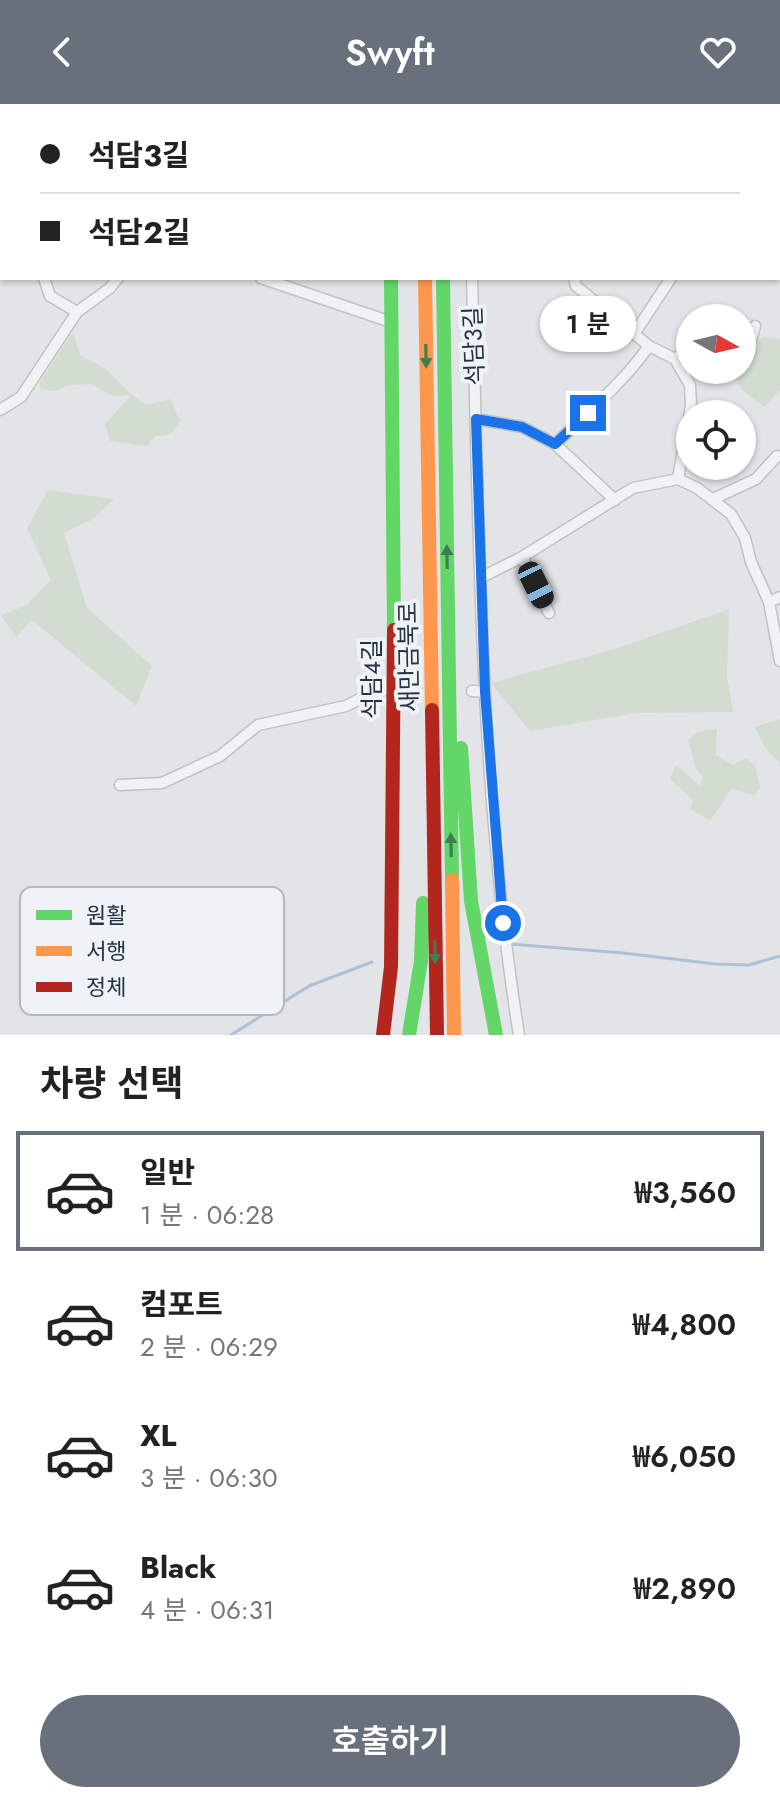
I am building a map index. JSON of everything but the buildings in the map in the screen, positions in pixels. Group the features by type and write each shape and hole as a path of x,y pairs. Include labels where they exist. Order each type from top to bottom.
{"main road":[{"name":"석담4길","path":"383,1035 391,967 394,692 391,280"},
{"name":"새만금북로","path":"425,280 437,1035"},
{"name":"새만금북로","path":"443,280 454,1035"},
{"path":"448,610 471,901 496,1035"},
{"path":"409,1035 421,961 432,709"}],"street":[{"path":"45,280 50,296 77,312"},
{"path":"0,410 21,397 77,312 116,280"},
{"path":"267,280 391,322"},
{"name":"석담3길","path":"472,280 485,692 504,939 519,1035"},
{"path":"574,280 576,286 649,346 675,359 690,385 689,400"},
{"path":"634,334 670,280"},
{"path":"555,444 626,374 649,346"},
{"path":"476,419 522,427 555,444 615,500"},
{"path":"713,499 756,479 777,456"},
{"path":"480,578 522,557 633,488 676,479"},
{"path":"680,480 713,499 731,514 745,538 751,562 769,602 780,661"},
{"path":"522,557 549,613"},
{"path":"769,602 780,597"},
{"path":"120,785 162,783 220,756 258,725 346,706 381,688 394,692 417,691"},
{"path":"472,691 485,692"}],"shaded area":[{"path":"73,332 80,355 106,369 146,405 170,399 180,420 173,431 168,435 155,436 147,446 110,441 105,424 131,395 113,396 91,384 68,385 55,391 41,389 39,383"},
{"path":"763,337 780,339 780,390 764,407 739,384 756,384 756,341"},
{"path":"48,490 114,499 93,519 64,533 87,608 152,666 136,706 32,620 16,637 1,615 27,605 51,580 27,528"},
{"path":"729,609 727,676 733,712 636,713 530,731 491,683 618,648"},
{"path":"780,719 780,764 765,747 755,727"},
{"path":"717,729 716,755 733,765 746,758 755,766 760,787 754,796 732,788 710,821 691,809 693,800 670,779 676,765 700,786 703,777 696,769 688,740 697,732"}],"waterway":[{"path":"510,944 715,964 749,965 780,956"},
{"path":"284,1002 309,986 372,962"},
{"path":"231,1035 263,1015"}],"traffic: fast":[{"path":"391,280 394,630"},
{"path":"443,280 452,880"},
{"path":"461,748 471,901 496,1035"},
{"path":"409,1035 421,961 423,903"}],"traffic: slow":[{"path":"425,280 432,710"},
{"path":"452,880 454,1035"}],"traffic: jam":[{"path":"383,1035 391,967 394,630"},
{"path":"432,710 437,1035"}],"route":[{"path":"503,923 485,692 476,419 522,427 555,444 588,413"}]}
